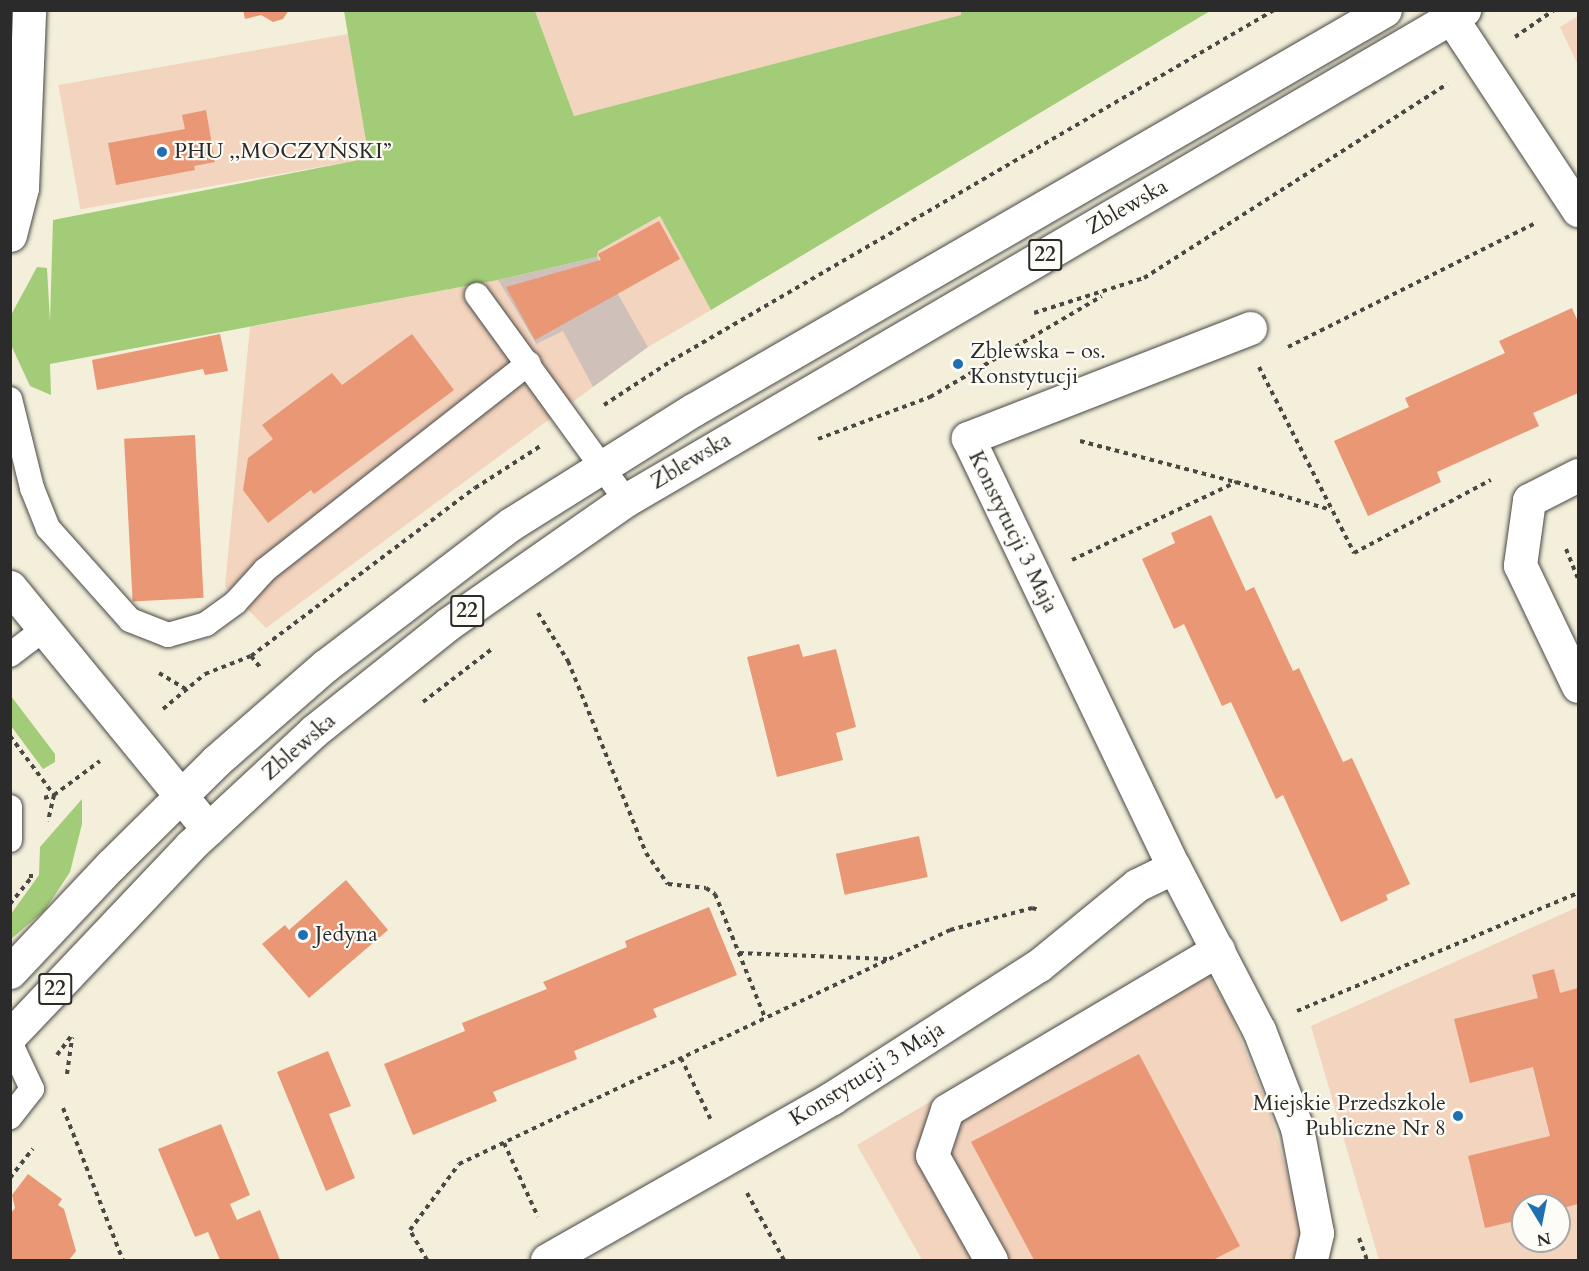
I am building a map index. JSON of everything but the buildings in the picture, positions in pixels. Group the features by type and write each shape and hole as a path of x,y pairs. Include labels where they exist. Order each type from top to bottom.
{"main road":[{"path":"10,235 22,188 29,10"},
{"name":"Zblewska","path":"10,972 180,797 334,659 511,524 602,466 1385,10"},
{"path":"1458,15 1481,62 1576,207"},
{"name":"Zblewska","path":"10,1036 208,829 314,731 440,631 626,500 1458,15"},
{"name":"Konstytucji 3 Maja","path":"1250,328 968,438 1174,867 1259,1029 1297,1128 1317,1233 1311,1260"},
{"path":"1578,475 1529,500 1520,564 1578,686"},
{"path":"10,587 208,829"},
{"name":"Konstytucji 3 Maja","path":"547,1260 831,1098 1028,972 1137,885 1174,867"},
{"path":"991,1260 932,1155 947,1110 1218,950"}],"lane":[{"path":"477,295 574,424 626,500"},
{"path":"10,399 32,488 48,528 130,620 168,635 206,624 235,603 266,570 529,363"},
{"path":"10,655 44,629"},
{"path":"10,807 10,840"},
{"path":"10,1042 32,1089 10,1117"}],"path":[{"path":"251,656 475,488 671,361 1274,10"},
{"path":"809,442 930,397 1108,292 1144,278 1263,205 1481,62 1554,10"},
{"path":"1285,349 1576,207"},
{"path":"1256,361 1354,553 1497,476"},
{"path":"1077,440 1332,510"},
{"path":"1035,578 1236,482"},
{"path":"528,620 547,606"},
{"path":"538,613 568,661 646,853 668,884 706,888 715,894 765,1018"},
{"path":"416,707 500,642"},
{"path":"1259,1029 1578,893"},
{"path":"427,1260 410,1230 459,1164 950,930 1032,908 1089,925"},
{"path":"739,953 889,959"},
{"path":"72,1036 79,1027"},
{"path":"681,1058 728,1157 784,1260"},
{"path":"63,1108 123,1260"},
{"path":"504,1143 534,1209"},
{"path":"1355,1228 1367,1260"}],"shaded area":[{"path":"961,10 962,15 574,116 535,11"},
{"path":"1578,16 1578,65 1560,27"},
{"path":"348,34 370,158 80,209 58,85"},
{"path":"661,216 711,310 648,347 597,257 598,251"},
{"path":"597,257 648,347 593,387 563,331 536,344 498,280"},
{"path":"498,280 535,344 563,330 593,387 266,628 225,586 250,327"},
{"name":"Miejskie Przedszkole Publiczne Nr 8","path":"1578,907 1578,1260 1379,1260 1311,1026"},
{"path":"1191,947 1228,1008 1270,1112 1304,1234 1292,1260 922,1260 857,1145"}],"green space":[{"path":"344,11 535,11 574,116 961,15 961,11 1210,11 711,310 660,216 598,251 597,257 498,280 50,364 51,395 30,386 11,345 11,315 37,267 47,268 50,322 53,220 369,158"},
{"path":"11,696 55,754 55,762 43,769 11,726"},
{"path":"82,799 82,824 70,872 45,910 11,939 11,914 39,875 40,847"}],"place":[{"name":"PHU ,,MOCZYŃSKI”","path":"162,152"},
{"name":"Zblewska - os. Konstytucji","path":"958,364"},
{"name":"Jedyna","path":"303,935"},
{"name":"Miejskie Przedszkole Publiczne Nr 8","path":"1458,1116"}]}
